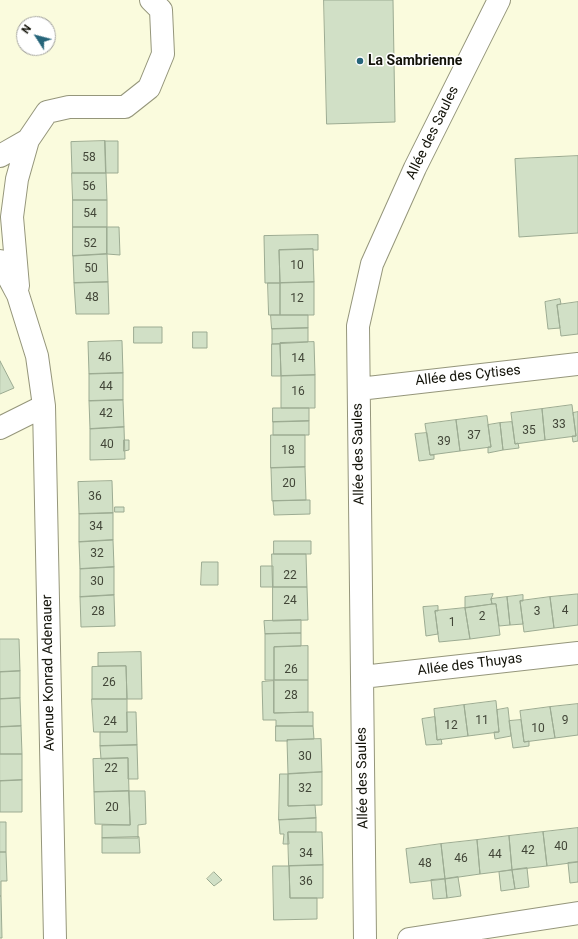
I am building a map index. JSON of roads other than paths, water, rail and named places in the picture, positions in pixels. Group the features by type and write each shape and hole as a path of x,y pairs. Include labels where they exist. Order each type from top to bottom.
{"street":[{"name":"Avenue Konrad Adenauer","path":"18,295 12,217 17,179 28,140 47,112 69,107 125,107 149,88 163,54 161,10 151,0"},
{"name":"Allée des Saules","path":"365,939 358,326 372,264 415,168 499,0"},
{"name":"Avenue Konrad Adenauer","path":"0,156 28,140"},
{"name":"Avenue Konrad Adenauer","path":"0,261 18,295 37,356 44,406 55,939"},
{"name":"Allée des Cytises","path":"359,389 578,364"},
{"path":"0,428 44,406"},
{"name":"Allée des Thuyas","path":"362,678 578,653"},
{"path":"409,939 578,913"}],"place":[{"name":"La Sambrienne","path":"360,61"}]}
